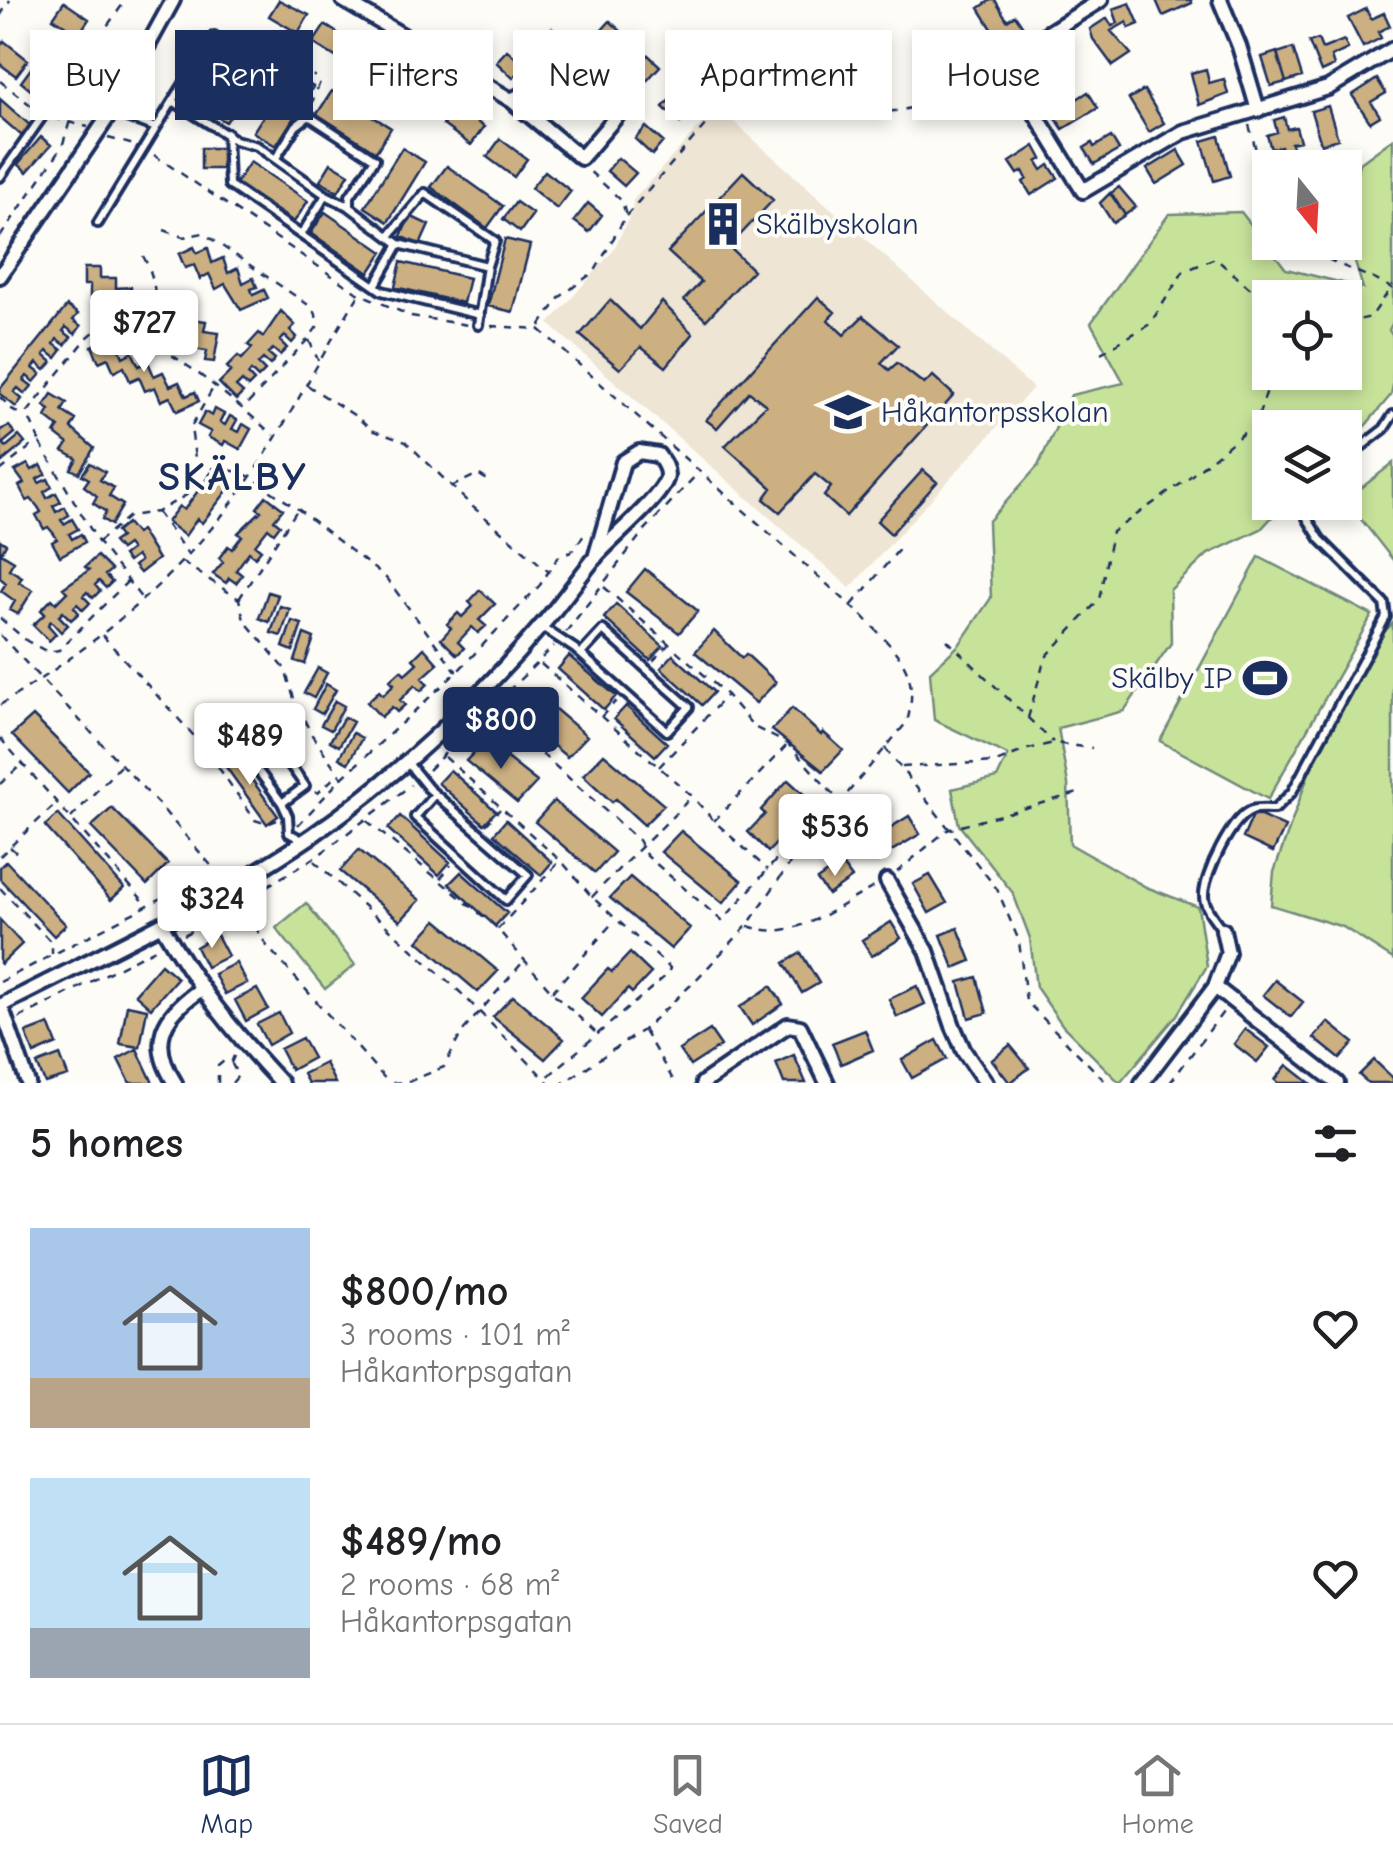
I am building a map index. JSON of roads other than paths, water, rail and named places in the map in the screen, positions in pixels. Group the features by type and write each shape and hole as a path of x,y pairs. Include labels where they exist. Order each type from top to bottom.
{"street":[{"path":"155,33 173,0"},
{"path":"343,0 510,100 581,158 632,98 599,67 580,66 510,100"},
{"path":"1101,0 1003,60 1083,191 1182,132 1328,88 1393,49"},
{"path":"1220,0 1258,110"},
{"path":"0,276 106,120"},
{"path":"28,1083 0,1006 162,924 303,840 406,760 474,698 542,626 595,558 667,481 658,455 639,452 624,462 595,558"},
{"path":"887,880 928,951 964,1051 986,1083"},
{"path":"162,924 200,990 281,1083"},
{"path":"1142,1083 1216,988 1228,953 1222,930"},
{"path":"1216,988 1337,1083"},
{"path":"175,1083 162,1058 163,1032 178,1005 200,990"},
{"path":"703,1083 788,1025 802,1029 827,1083"}],"lane":[{"path":"98,223 175,98"},
{"path":"173,101 235,140 257,146 276,158 399,244 487,266"},
{"path":"276,158 296,126 309,116 375,159 350,196 350,207"},
{"path":"0,177 40,120"},
{"path":"134,120 156,128"},
{"path":"227,133 229,185 374,286 480,315"},
{"path":"389,236 425,193 495,241 478,326"},
{"path":"301,235 326,195"},
{"path":"374,286 399,244"},
{"path":"1362,446 1384,429 1393,415"},
{"path":"1222,930 1203,901 1205,882 1218,852 1244,814 1252,809 1275,809 1292,792 1386,618 1384,603 1311,527 1310,520"},
{"path":"542,626 581,654 667,731 689,707 603,630 581,654"},
{"path":"284,807 304,786 260,722 247,720 240,724 236,742 284,807 289,833 303,840"},
{"path":"406,760 435,794 528,876 506,900 414,816 435,794"}],"place":[{"name":"Skälbyskolan","path":"723,224"},
{"name":"Håkantorpsskolan","path":"848,412"},
{"name":"Skälby IP","path":"1265,678"}],"district":[{"name":"SKÄLBY","path":"233,477"}]}
